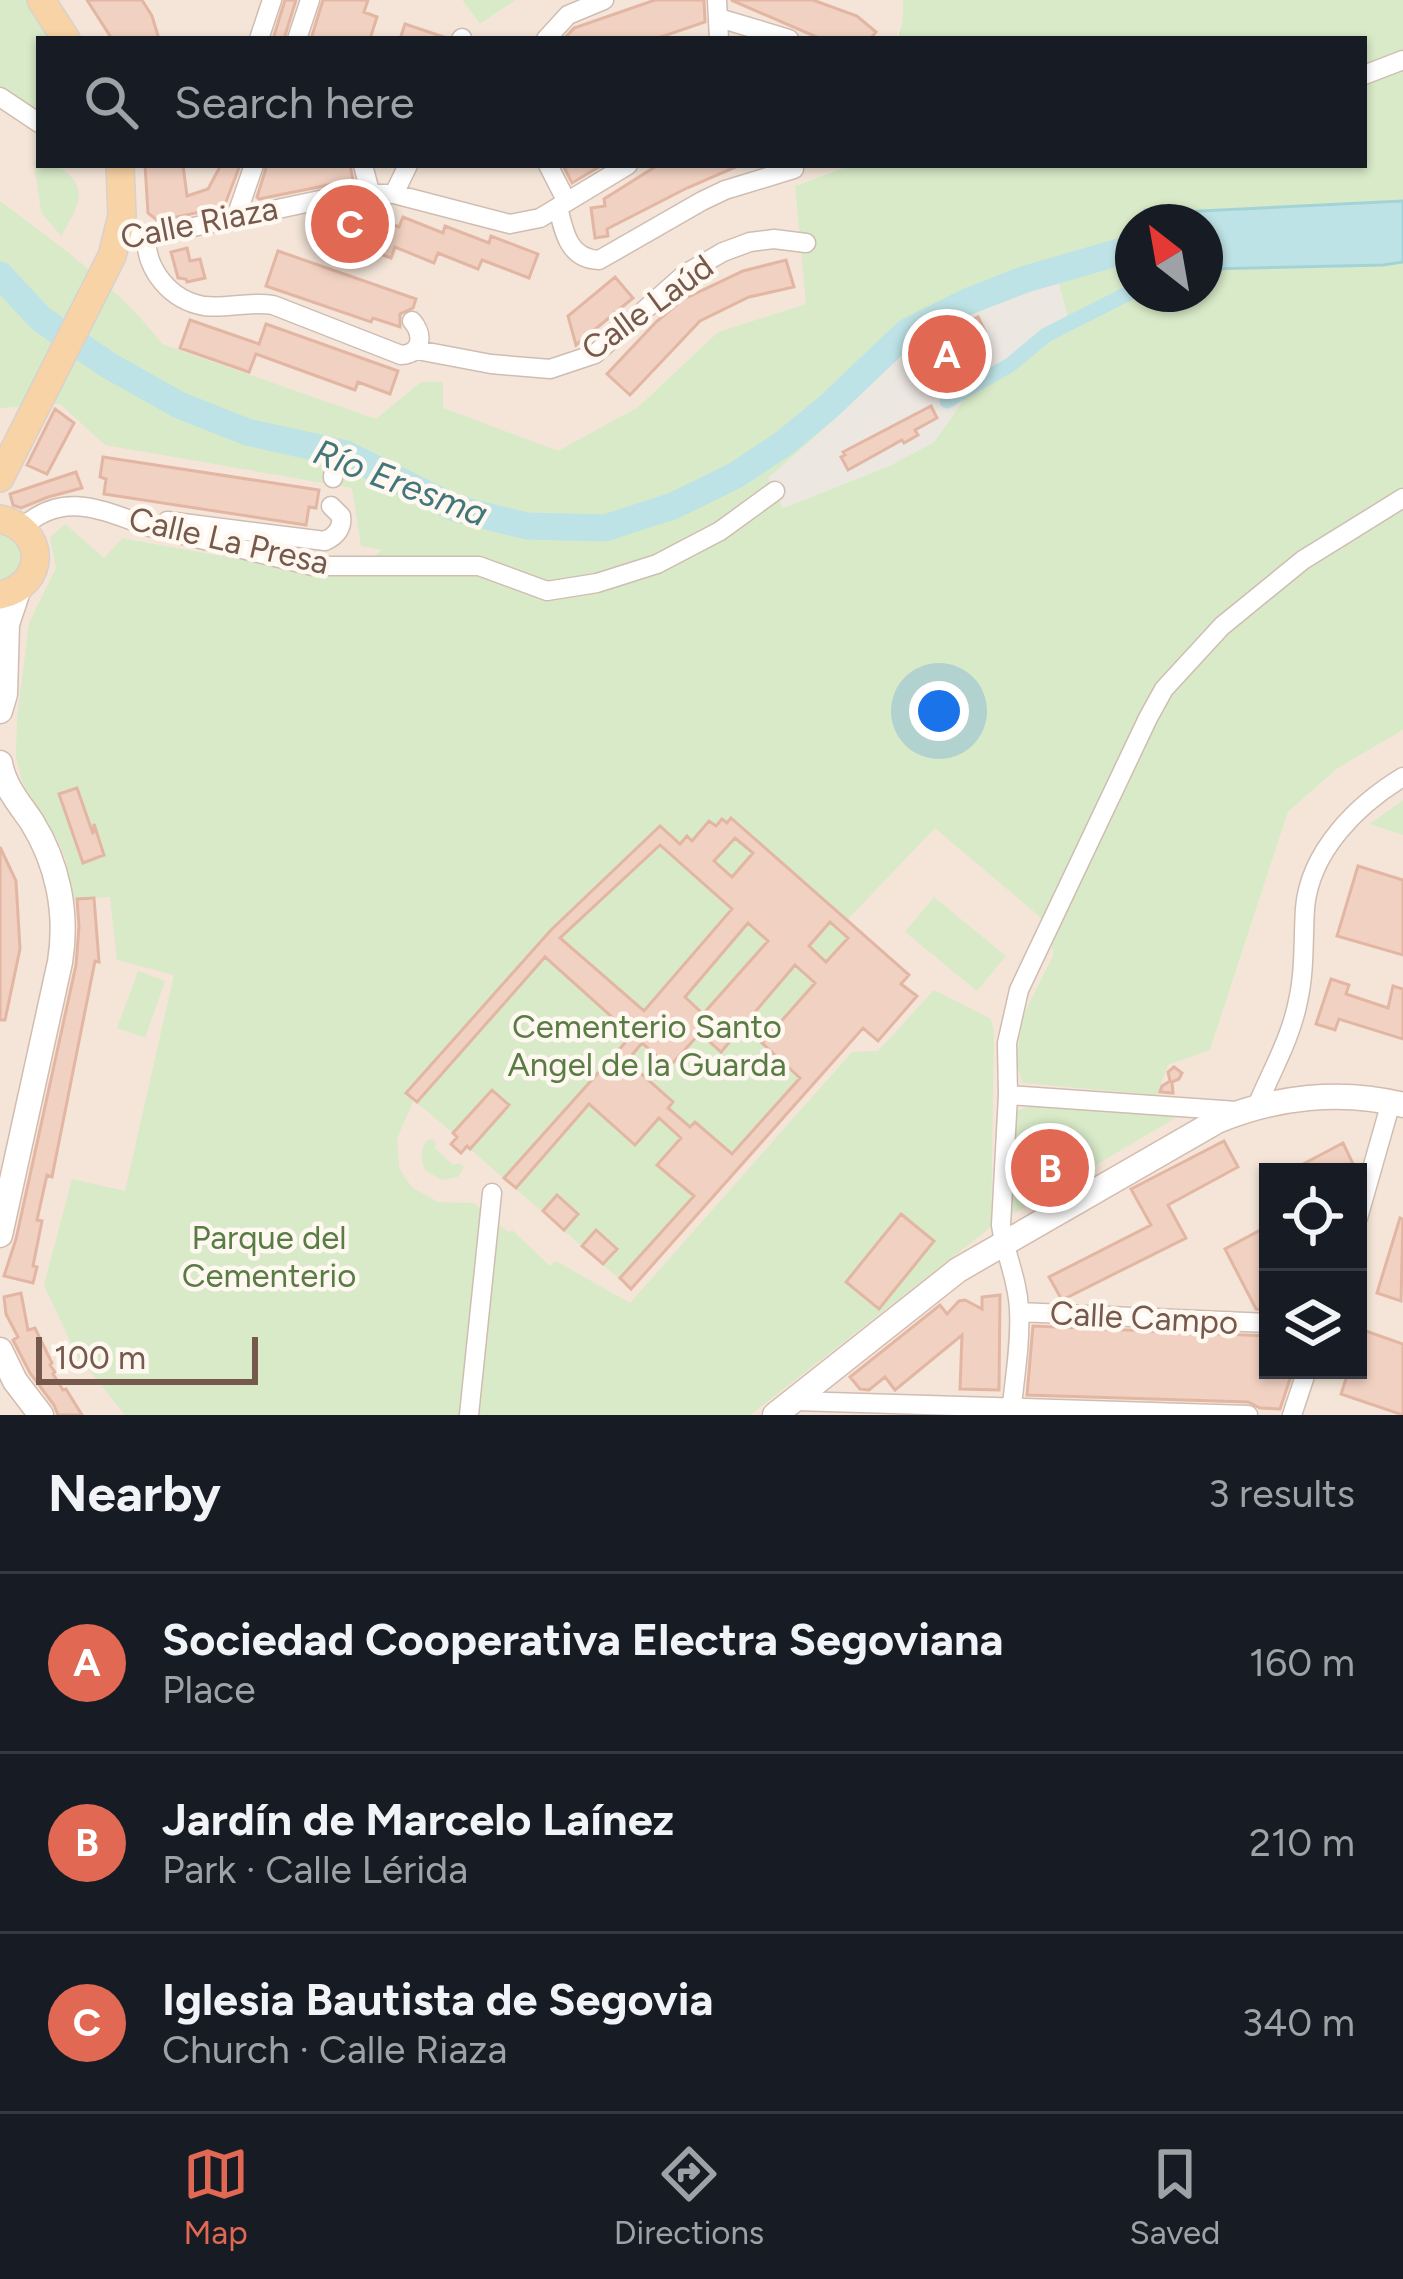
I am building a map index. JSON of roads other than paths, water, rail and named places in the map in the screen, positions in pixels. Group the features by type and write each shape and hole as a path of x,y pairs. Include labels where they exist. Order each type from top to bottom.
{"main road":[{"path":"41,0 63,36"},
{"path":"56,0 78,36"},
{"path":"0,450 32,401 112,250 123,208 108,168"},
{"path":"0,478 32,401"},
{"path":"0,711 10,591 30,576 35,562 31,539 11,523"},
{"path":"0,767 44,844 58,884 64,926 61,962 0,1235"},
{"path":"785,1408 958,1270 1188,1136 1248,1109 1311,1097 1397,1104"},
{"path":"0,1350 15,1381 41,1415"}],"street":[{"path":"261,36 272,0"},
{"path":"298,36 310,0"},
{"path":"549,36 568,15 604,0"},
{"path":"718,9 782,36"},
{"path":"1367,74 1403,60"},
{"path":"0,97 36,121"},
{"path":"236,217 253,168"},
{"path":"364,168 370,192"},
{"path":"394,194 407,168"},
{"path":"549,168 571,247 584,258 599,260 714,195 794,169"},
{"name":"Calle Riaza","path":"112,250 236,217 370,192 510,224 540,218 623,168"},
{"name":"Calle Laúd","path":"112,250 148,256 172,292 205,306 265,304 401,355 416,350 550,369 595,354 685,274 723,252 774,239 806,243"},
{"path":"412,321 421,335 416,350"},
{"name":"Calle La Presa","path":"11,523 62,505 313,566 478,566 547,591 597,583 657,564 720,531 775,491"},
{"path":"1007,1413 1019,1312 1001,1225 1018,1095 1006,1043 1018,990 1164,689 1222,626 1267,588 1403,498"},
{"path":"126,517 325,541 341,526 341,516 331,506"},
{"path":"1018,1095 1248,1109 1287,1038 1296,1011 1304,968 1306,899 1317,867 1352,816 1403,777"},
{"path":"1367,1192 1397,1104"},
{"path":"469,1415 492,1193"},
{"name":"Calle Campo","path":"1019,1312 1259,1323"},
{"path":"1292,1415 1304,1379"},
{"path":"785,1408 1249,1415"}],"water":[{"path":"1403,201 1403,262 1223,269 1223,210"}],"waterway":[{"name":"Río Eresma","path":"0,275 41,319 108,365 179,405 247,432 346,454 457,509 527,526 605,528 673,506 736,475 828,407 907,332 1026,279 1115,253"},
{"path":"947,401 1010,365 1046,335 1115,300"}],"place":[{"name":"Iglesia Bautista de Segovia","path":"350,224"},
{"name":"Sociedad Cooperativa Electra Segoviana","path":"947,354"},
{"name":"Jardín de Marcelo Laínez","path":"1050,1168"}],"park label":[{"name":"Cementerio Santo Angel de la Guarda","path":"647,1045"},
{"name":"Parque del Cementerio","path":"269,1256"}]}
